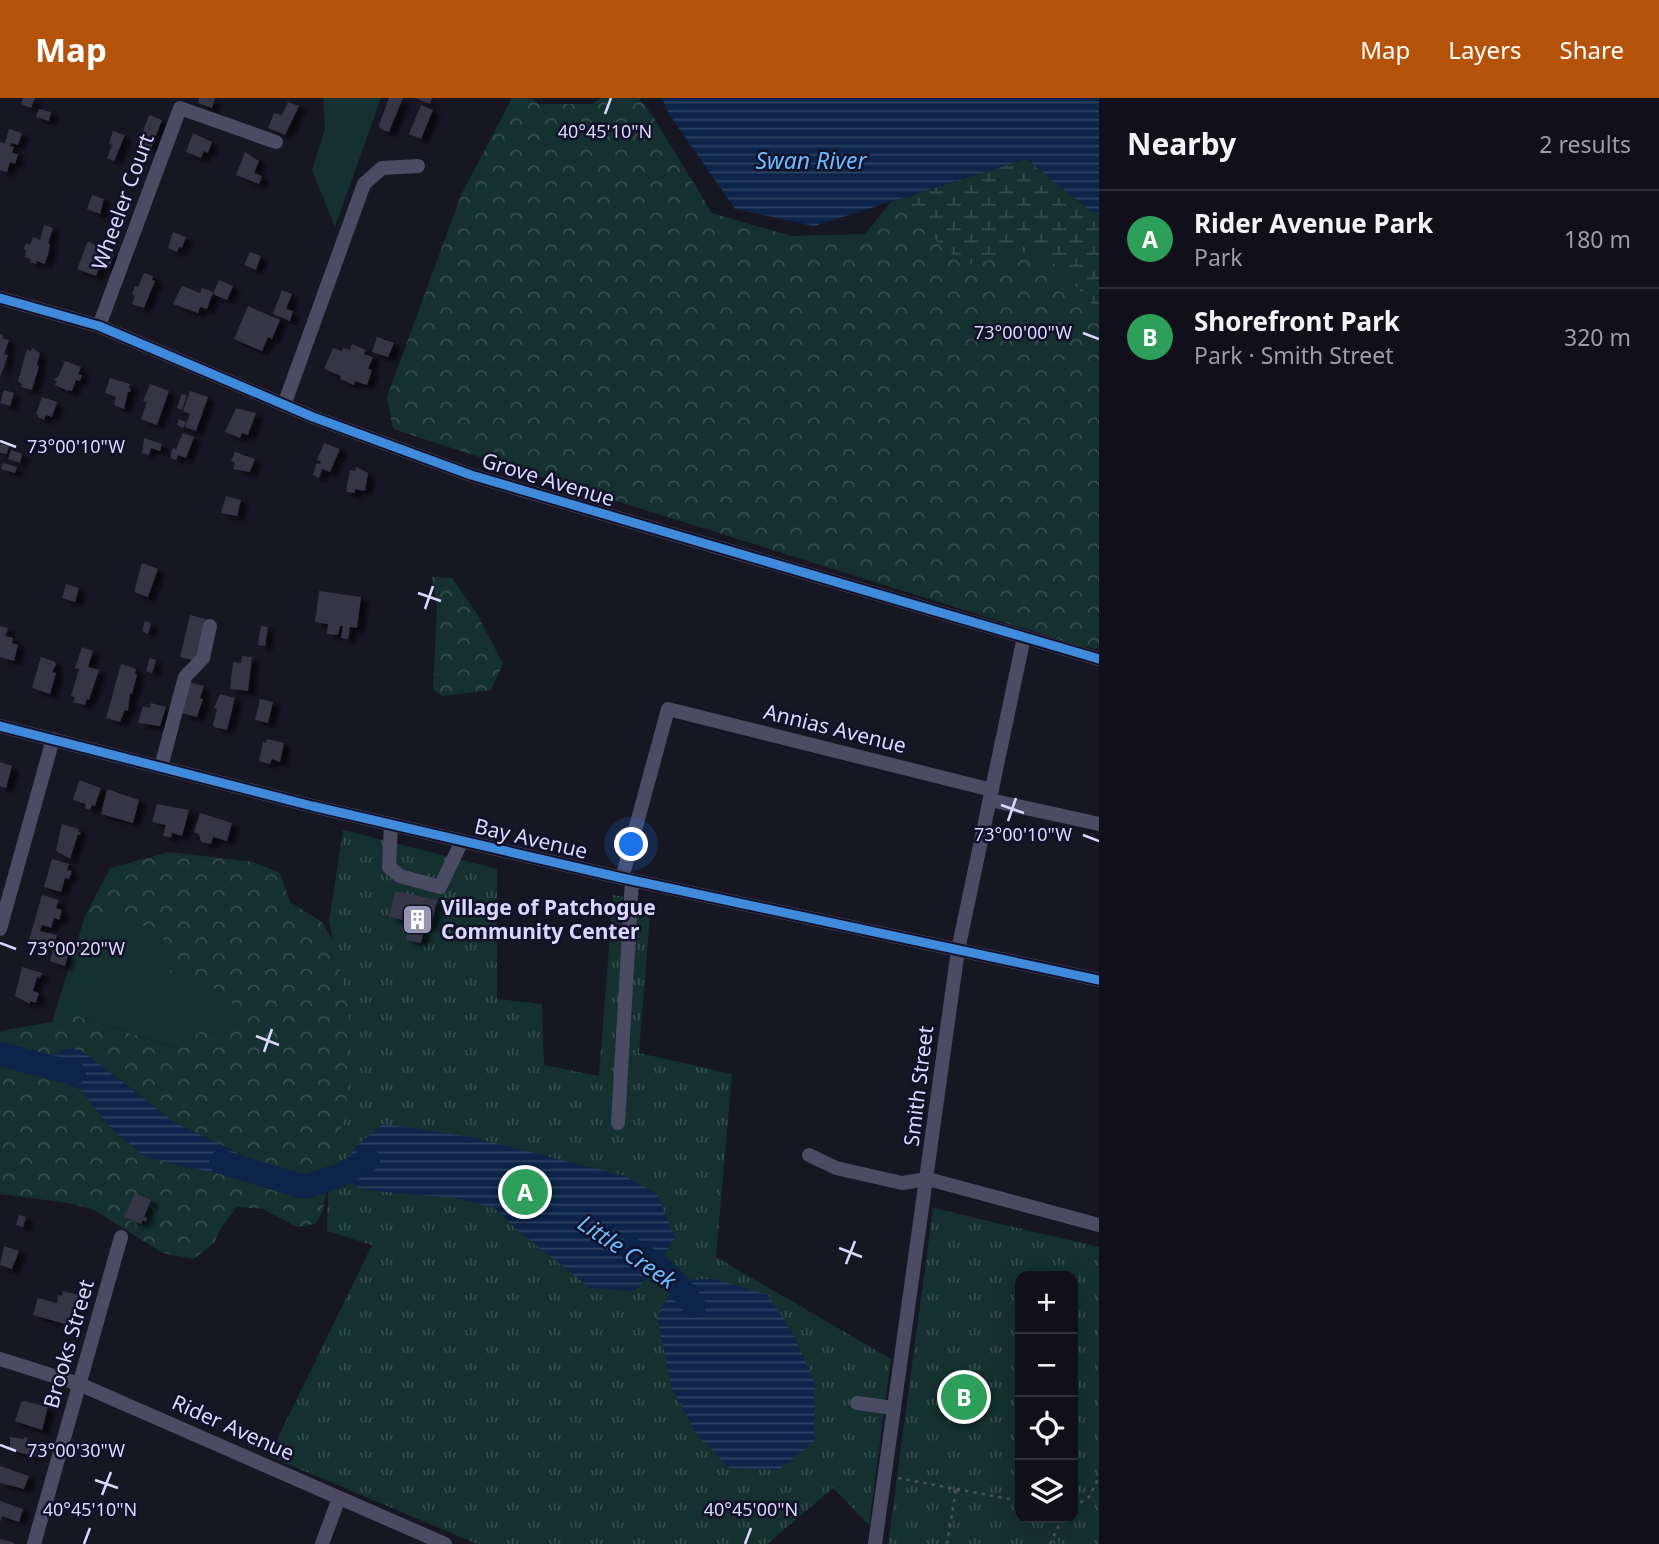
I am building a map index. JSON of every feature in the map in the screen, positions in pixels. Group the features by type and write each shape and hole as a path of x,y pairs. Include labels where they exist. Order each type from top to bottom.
{"street":[{"name":"Wheeler Court","path":"99,326 180,108 276,142"},
{"path":"284,405 364,184 382,168 418,166"},
{"name":"Grove Avenue","path":"0,298 99,326 284,405 471,475 1099,659"},
{"path":"161,767 185,677 203,658 210,626"},
{"name":"Smith Street","path":"875,1544 958,950 1024,637"},
{"name":"Annias Avenue","path":"627,879 668,709 1099,824"},
{"name":"Bay Avenue","path":"0,726 462,841 1099,980"},
{"path":"0,929 53,739"},
{"path":"391,824 389,867 400,876 440,887 462,841"},
{"path":"618,1124 627,879"},
{"path":"808,1155 836,1168 902,1183 928,1179 1099,1225"},
{"name":"Brooks Street","path":"34,1544 121,1237"},
{"name":"Rider Avenue","path":"0,1359 79,1384 445,1544"},
{"path":"857,1403 894,1408"},
{"path":"322,1544 338,1497"}],"path":[{"path":"1078,1505 1089,1497 1099,1477"},
{"path":"898,1478 1015,1500"},
{"path":"947,1544 956,1489"},
{"path":"1050,1544 1060,1523"}],"green space":[{"path":"323,98 381,98 335,227 312,170 325,129"},
{"path":"512,98 532,98 538,104 592,104 601,98 639,98 712,213 791,236 865,234 891,202 925,226 942,248 970,265 1017,252 1044,253 1099,311 1099,649 1080,646 393,429 387,397 461,195"},
{"path":"1026,159 1092,212 1099,212 1099,311 1044,253 1017,252 970,265 942,248 925,226 891,202"},
{"path":"432,577 452,578 477,614 503,664 491,690 443,696 433,690 437,606"},
{"path":"343,830 497,869 497,999 542,1004 544,1065 599,1076 613,895 651,902 639,1053 732,1074 716,1257 891,1359 869,1525 833,1488 767,1544 477,1544 269,1456 372,1245 327,1231 329,1154 346,1117 349,1010 329,921"},
{"path":"169,852 253,862 280,873 290,902 322,922 348,967 356,1008 348,1120 333,1157 323,1210 316,1224 297,1227 263,1209 237,1207 221,1228 214,1243 193,1259 163,1253 92,1209 0,1194 0,1031 52,1022 56,1009 178,1049 200,1032 232,1034 232,996 170,972 161,929 85,916 110,868","holes":["69,1048 115,1076 174,1122 242,1155 259,1167 243,1178 174,1165 145,1156 80,1090 43,1059"]},
{"path":"85,916 161,929 170,972 232,996 232,1034 200,1032 179,1049 56,1009"},
{"path":"933,1208 1099,1247 1099,1544 888,1544"}],"water":[{"name":"Swan River","path":"662,98 1099,98 1099,212 1092,212 1026,159 814,226 735,209 669,114"},
{"path":"69,1048 82,1051 174,1122 242,1155 259,1167 243,1178 174,1165 145,1156 115,1132 80,1090 40,1071 43,1059"},
{"path":"383,1124 470,1137 625,1176 657,1194 675,1238 658,1265 635,1291 590,1288 494,1208 455,1198 363,1190 338,1176 356,1146"},
{"path":"714,1279 768,1295 794,1336 815,1382 814,1441 779,1470 729,1468 696,1434 672,1388 657,1317 676,1280"}],"building":[{"path":"23,98 35,98 31,108 21,104"},
{"path":"199,98 215,98 212,108 198,103"},
{"path":"389,98 403,98 389,132 380,129 379,125"},
{"path":"415,98 432,98 430,104"},
{"path":"288,102 299,106 285,135 268,128 274,113 282,115"},
{"path":"421,105 433,110 421,139 409,134"},
{"path":"39,109 51,112 49,121 36,117"},
{"path":"149,115 162,120 151,149 139,142"},
{"path":"9,129 22,133 18,145 11,143 10,146 14,147 12,153 18,154 15,164 10,162 7,172 0,170 0,142 5,143"},
{"path":"113,131 125,135 114,161 107,158"},
{"path":"193,133 212,142 208,153 204,151 201,158 186,152"},
{"path":"245,152 259,161 254,173 262,176 259,184 236,175"},
{"path":"92,195 104,199 100,214 87,209"},
{"path":"44,225 53,228 48,243 49,251 45,264 37,261 36,264 25,257 24,249 26,243 30,245 33,237 40,240"},
{"path":"173,232 186,237 182,248 179,247 177,252 168,248"},
{"path":"88,241 114,255 109,269 101,265 96,276 77,269"},
{"path":"250,252 261,256 256,270 244,265"},
{"path":"144,273 153,276 152,280 155,281 144,308 132,304 135,296 132,294"},
{"path":"219,280 233,286 227,300 213,294"},
{"path":"182,286 200,293 202,288 213,292 207,309 200,307 198,313 173,304"},
{"path":"282,290 292,294 286,309 293,311 290,321 273,314"},
{"path":"248,306 280,320 272,339 268,337 262,351 234,339"},
{"path":"0,334 3,335 2,338 9,340 4,354 8,355 0,377"},
{"path":"377,337 394,343 388,357 372,352"},
{"path":"352,344 366,350 364,354 373,357 368,369 372,370 367,385 355,381 354,385 324,369 333,348 350,350"},
{"path":"32,348 40,353 32,390 21,387 22,384 18,381 27,349 31,351"},
{"path":"65,361 81,367 78,374 82,375 80,381 76,380 72,391 55,385 57,381 54,380"},
{"path":"110,378 130,384 131,389 124,409 114,405 116,397 105,393"},
{"path":"150,384 169,391 157,425 141,419 147,402 143,401"},
{"path":"4,390 14,393 10,406 0,403"},
{"path":"190,391 208,397 196,431 185,427 190,414 183,411"},
{"path":"182,394 187,395 182,410 177,408"},
{"path":"42,397 57,402 52,417 46,415 44,420 36,414"},
{"path":"236,408 256,413 248,435 242,433 240,438 225,432"},
{"path":"179,419 186,422 183,428 177,425"},
{"path":"183,433 194,437 186,458 178,455 176,460 171,458 171,453 173,448 176,449"},
{"path":"144,438 162,444 160,451 151,448 149,455 142,453"},
{"path":"324,443 340,449 330,472 322,469 319,478 313,475 317,463 320,464 321,461 317,460"},
{"path":"0,444 9,446 7,454 0,453"},
{"path":"11,450 22,454 20,463 8,459"},
{"path":"235,452 255,459 250,472 233,469 235,463 231,461"},
{"path":"3,463 17,467 15,473 1,469"},
{"path":"356,467 368,473 365,491 355,489 355,493 346,492 350,470 355,471"},
{"path":"226,496 241,500 237,516 221,513"},
{"path":"142,563 158,569 148,597 134,592"},
{"path":"66,584 79,588 75,602 62,598"},
{"path":"319,591 361,597 357,628 350,627 348,639 341,638 343,626 340,626 338,635 327,634 328,624 315,622"},
{"path":"190,615 206,619 196,661 180,657"},
{"path":"145,621 151,623 148,634 142,631"},
{"path":"0,626 8,628 5,636 13,638 12,643 18,645 14,661 0,657"},
{"path":"261,626 268,627 265,646 258,645"},
{"path":"82,647 93,651 88,667 99,670 85,705 73,702 75,697 71,696 79,669 75,668"},
{"path":"242,656 252,657 248,691 230,689 233,662 241,663"},
{"path":"41,657 55,662 56,665 52,672 56,673 50,694 32,688"},
{"path":"150,658 156,660 152,673 146,671"},
{"path":"121,664 136,669 137,675 132,694 130,693 128,711 125,710 120,722 106,718"},
{"path":"188,682 204,686 197,717 182,713"},
{"path":"220,694 235,698 227,730 214,727 213,724 217,709 214,708"},
{"path":"260,699 273,702 268,723 255,720"},
{"path":"151,703 166,707 160,726 138,723 143,706 150,708"},
{"path":"267,739 284,743 280,762 272,759 270,764 259,761 263,742 266,743"},
{"path":"0,762 12,766 6,788 0,786"},
{"path":"79,780 101,788 95,806 92,805 90,810 85,808 86,804 73,800"},
{"path":"107,789 139,800 133,823 101,814"},
{"path":"157,804 189,810 182,836 172,833 171,837 163,836 166,825 152,822"},
{"path":"200,813 232,823 227,841 213,837 211,844 201,842 199,834 194,832"},
{"path":"62,824 79,829 78,832 81,833 78,834 70,859 56,851"},
{"path":"52,859 69,864 67,870 72,871 69,879 65,878 61,892 44,887"},
{"name":"Village of Patchogue Community Center","path":"395,891 437,900 431,926 425,925 421,943 406,940 410,925 416,926 417,923 389,917"},
{"path":"42,895 59,900 56,908 62,910 59,920 54,918 51,928 42,925 40,931 57,935 52,950 28,944"},
{"path":"53,950 68,955 65,966 50,961"},
{"path":"22,967 42,973 40,978 37,977 33,991 39,993 36,1003 30,1001 30,1004 15,996"},
{"path":"135,1193 151,1200 144,1217 147,1218 146,1222 143,1220 141,1224 124,1217"},
{"path":"19,1215 26,1217 23,1227 16,1225"},
{"path":"4,1246 19,1251 12,1269 0,1265"},
{"path":"63,1291 79,1295 72,1326 33,1315 38,1298 57,1303 58,1295 62,1296"},
{"path":"21,1402 48,1407 42,1430 15,1421"},
{"path":"10,1437 24,1437 28,1438 27,1441 41,1444 37,1457 10,1450"},
{"path":"0,1466 29,1476 24,1489 0,1483"},
{"path":"0,1501 23,1509 19,1522 2,1516 0,1522"},
{"path":"0,1539 15,1543 15,1544 0,1544"}],"waterway":[{"name":"Little Creek","path":"0,1054 74,1073"},
{"name":"Little Creek","path":"221,1162 304,1187 338,1176 368,1160"},
{"name":"Little Creek","path":"631,1249 666,1273 694,1306"}],"cycle path":[{"path":"0,298 99,326 313,417 471,475 1099,659"},
{"path":"0,726 312,806 622,878 1099,980"}],"place":[{"name":"Village of Patchogue Community Center","path":"418,920"},
{"name":"Rider Avenue Park","path":"525,1192"},
{"name":"Shorefront Park","path":"964,1397"}]}
